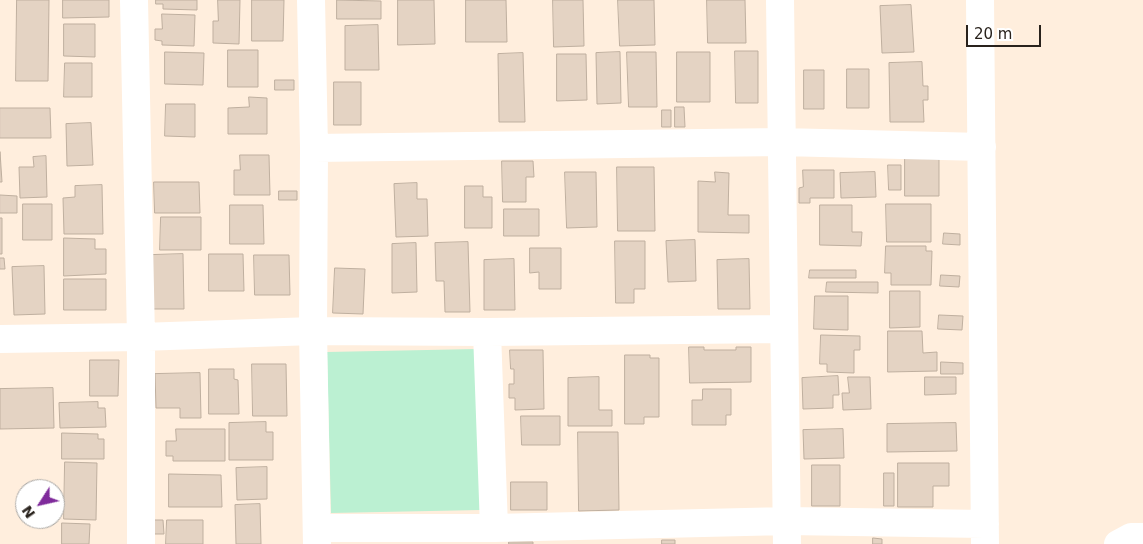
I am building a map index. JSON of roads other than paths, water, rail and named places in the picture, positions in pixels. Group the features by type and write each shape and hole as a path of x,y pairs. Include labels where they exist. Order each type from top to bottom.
{"street":[{"path":"134,0 141,337 141,544"},
{"path":"311,0 314,148 313,331 317,536 494,528 985,534 980,0"},
{"path":"780,0 787,533"},
{"path":"314,148 782,142 982,147"},
{"path":"0,339 141,337 313,331 487,332 784,329"},
{"path":"487,332 494,528"},
{"path":"1118,544 1131,537 1143,537"}]}
